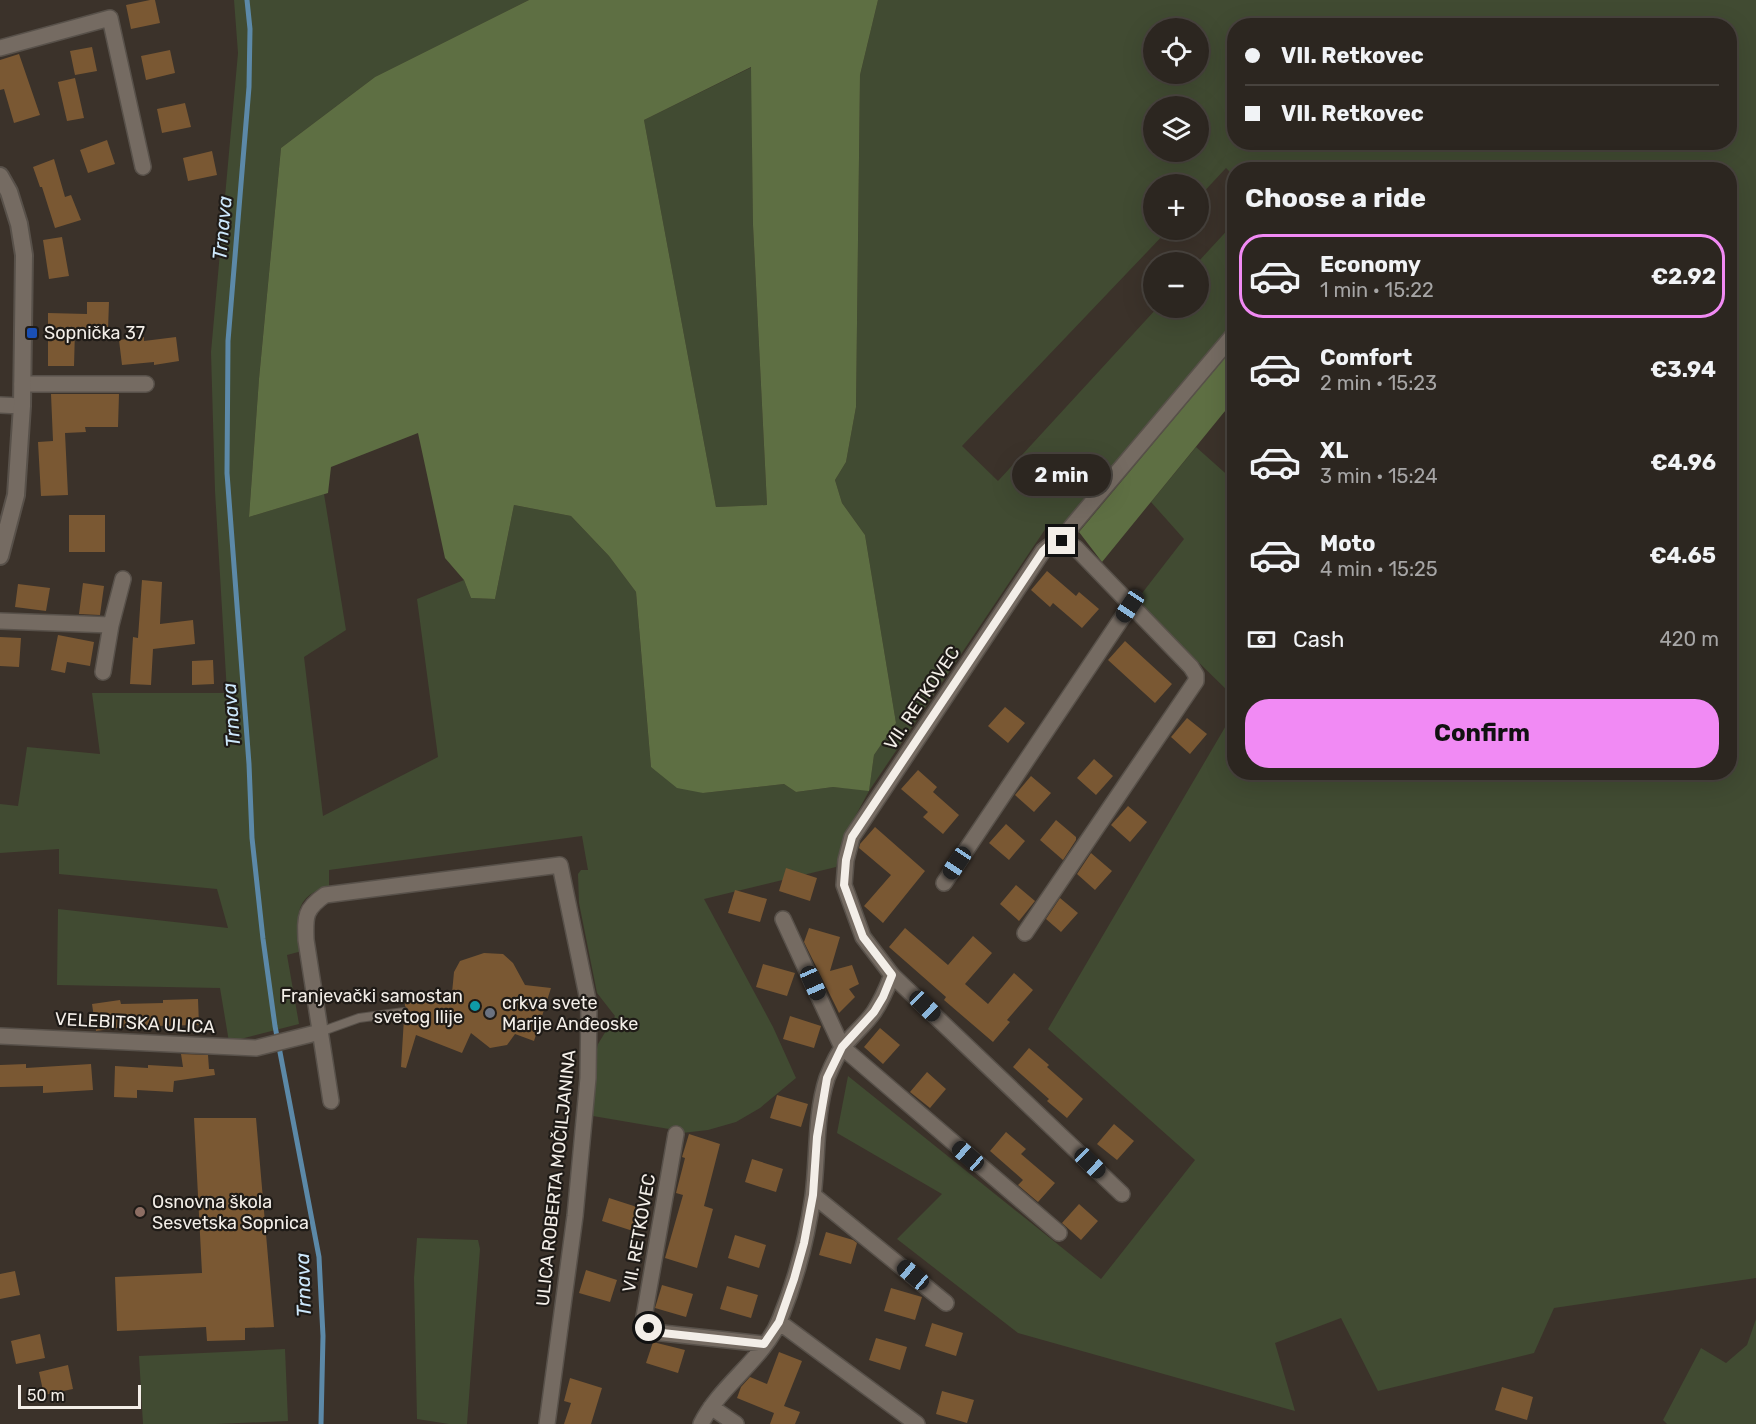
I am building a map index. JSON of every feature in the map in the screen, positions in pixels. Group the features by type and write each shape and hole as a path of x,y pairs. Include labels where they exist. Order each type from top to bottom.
{"street":[{"path":"0,48 110,18 143,166"},
{"path":"0,176 9,192 20,224 24,255 22,406 16,495 0,556"},
{"name":"VII. RETKOVEC","path":"1122,1194 892,975 863,937 844,885 846,860 852,837 1043,551 1052,542 1062,541 1072,526 1227,342"},
{"path":"22,384 146,384"},
{"path":"0,405 22,406"},
{"path":"1025,933 1196,681 1196,675 1191,667 1076,548 1062,541"},
{"path":"103,672 111,626 123,579"},
{"path":"944,883 1130,606"},
{"path":"0,621 111,626"},
{"name":"ULICA ROBERTA MOČILJANINA","path":"320,1032 305,919 311,905 325,895 560,865 589,1005 588,1078 575,1216 547,1424"},
{"path":"783,918 842,1047 1059,1233"},
{"path":"701,1424 711,1407 764,1344 779,1322 801,1252 813,1195 817,1137 827,1078 842,1047 874,1012 892,975"},
{"path":"320,1032 331,1101"},
{"name":"VELEBITSKA ULICA","path":"0,1036 256,1048 320,1032"},
{"name":"VII. RETKOVEC","path":"676,1134 644,1317 645,1323 653,1332 764,1344"},
{"path":"813,1195 946,1303"},
{"path":"779,1322 917,1424"},
{"path":"711,1407 736,1424"}],"lane":[{"path":"320,1032 359,1018 404,1012"}],"green space":[{"path":"234,0 529,0 375,77 281,148 259,379 249,517 324,494 346,630 304,657 323,816 438,757 417,599 464,580 471,598 495,599 514,505 571,516 609,556 636,592 651,767 703,793 784,784 796,792 833,787 869,790 874,755 896,723 865,535 842,503 835,480 846,462 856,407 860,75 878,0 1756,0 1756,1278 1554,1308 1534,1353 1378,1391 1341,1318 1275,1343 1295,1411 1018,1333 897,1239 942,1194 837,1133 848,1076 1101,1279 1195,1160 1048,1029 1227,724 1227,780 1737,780 1737,162 1227,162 1227,169 1209,186 1209,174 1143,174 1143,240 1158,240 1147,252 1143,252 1143,256 962,446 998,481 1148,318 1209,318 1207,252 1227,231 1227,333 1065,525 1057,529 1048,525 869,791 844,837 836,867 704,899 773,1027 796,1078 760,1108 736,1122 708,1130 682,1133 593,1116 595,1057 598,1044 615,1016 597,993 579,903 578,874 581,870 588,870 582,836 329,870 329,887 308,896 299,911 298,929 302,951 287,955 299,1024 229,1042 220,988 57,985 58,909 228,928 217,889 59,874 59,849 0,853 0,804 18,806 27,747 100,754 92,693 227,693 215,491 211,352 238,53"},
{"path":"529,0 878,0 860,75 856,407 846,462 835,480 842,503 865,535 896,723 874,755 869,791 833,787 796,792 784,784 703,793 677,788 651,767 636,592 609,556 571,516 514,505 495,599 471,598 464,580 445,558 418,433 331,467 328,493 249,517 259,379 281,148 375,77","holes":["751,67 753,225 767,505 716,507 644,120"]},
{"path":"752,67 753,225 767,505 716,507 644,120"},
{"path":"1227,355 1227,409 1102,562 1079,532"},
{"path":"1196,447 1227,475 1227,690 1136,601 1184,539 1151,502"},
{"path":"417,1238 478,1240 480,1249 467,1424 417,1419 414,1278"},
{"path":"1756,1319 1756,1424 1667,1424 1663,1420 1701,1348 1726,1363 1747,1345"},
{"path":"285,1349 288,1421 143,1424 139,1356"}],"building":[{"path":"155,0 160,23 131,29 126,5"},
{"path":"92,47 97,71 75,75 70,51"},
{"path":"170,50 175,73 146,80 141,56"},
{"path":"19,54 40,115 14,123 4,89 0,90 0,60"},
{"path":"75,78 84,118 67,121 58,82"},
{"path":"185,103 191,127 162,133 157,109"},
{"path":"107,140 115,164 88,173 80,150"},
{"path":"212,151 217,175 188,181 183,158"},
{"path":"54,159 65,197 71,195 81,220 55,228 33,167"},
{"path":"62,237 69,276 49,279 43,240"},
{"path":"87,302 109,302 108,330 75,330 74,366 48,366 48,313 87,314"},
{"path":"144,337 144,341 176,337 179,361 154,365 154,362 122,365 119,340"},
{"path":"51,394 119,394 118,427 85,427 86,432 65,433 68,495 41,496 38,442 53,441"},
{"path":"69,515 105,515 105,552 69,552"},
{"path":"1047,571 1076,596 1079,592 1099,609 1082,628 1053,603 1050,607 1031,590"},
{"path":"142,580 162,582 160,624 193,620 195,644 153,649 151,685 130,684 133,637 138,638"},
{"path":"83,583 104,586 100,615 79,614"},
{"path":"18,584 50,588 46,611 15,607"},
{"path":"58,635 94,642 90,666 67,662 65,673 51,670"},
{"path":"0,637 21,638 19,667 0,666"},
{"path":"1125,641 1172,684 1155,703 1108,660"},
{"path":"213,660 214,684 192,685 192,661"},
{"path":"1005,707 1025,723 1008,743 988,726"},
{"path":"1187,718 1207,734 1190,754 1171,737"},
{"path":"1094,759 1113,776 1096,795 1077,778"},
{"path":"918,770 937,787 933,792 959,815 943,834 923,817 928,812 901,789"},
{"path":"1031,776 1051,793 1034,812 1015,795"},
{"path":"1128,806 1147,822 1130,842 1111,825"},
{"path":"1056,820 1076,837 1063,860 1040,840"},
{"path":"1006,824 1025,841 1009,860 989,843"},
{"path":"875,827 925,871 883,923 864,906 891,875 859,848"},
{"path":"1091,853 1112,871 1095,890 1077,874"},
{"path":"786,868 817,878 810,901 779,891"},
{"path":"1016,885 1035,901 1019,921 1000,904"},
{"path":"735,890 767,899 760,922 728,913"},
{"path":"1060,898 1078,913 1061,932 1046,919"},
{"path":"809,928 840,937 830,971 852,965 859,984 849,989 855,997 839,1013 804,942"},
{"path":"905,928 948,965 973,936 992,953 965,984 988,1004 1014,973 1033,990 1007,1020 1010,1022 993,1042 944,1000 946,997 889,947"},
{"name":"Franjevački samostan svetog Ilije","path":"484,953 503,954 513,963 525,985 551,988 534,1041 515,1034 507,1045 490,1048 471,1033 462,1053 416,1035 406,1068 401,1067 404,1018 410,1012 405,1006 405,999 452,993 454,972 460,961"},
{"path":"763,964 795,973 787,996 756,987"},
{"path":"198,999 199,1025 153,1026 153,1029 131,1029 131,1026 96,1031 92,1004 120,1000 121,1004"},
{"path":"790,1016 821,1026 814,1048 783,1039"},
{"path":"880,1028 900,1045 883,1064 864,1047"},
{"path":"1029,1048 1083,1099 1067,1118 1013,1067"},
{"path":"181,1054 208,1055 209,1069 214,1069 215,1075 174,1081 173,1092 137,1090 137,1098 114,1097 115,1066 183,1067"},
{"path":"26,1064 26,1068 91,1064 93,1090 43,1093 43,1086 0,1087 0,1065"},
{"path":"927,1072 946,1089 930,1108 910,1092"},
{"path":"777,1095 808,1104 801,1127 770,1118"},
{"path":"194,1118 256,1118 274,1327 245,1328 245,1340 207,1341 206,1327 117,1331 115,1277 202,1273"},
{"path":"1114,1124 1134,1141 1117,1160 1097,1144"},
{"path":"1006,1132 1026,1149 1021,1154 1055,1183 1038,1202 1018,1185 1023,1180 990,1151"},
{"path":"689,1134 720,1144 704,1206 713,1209 697,1268 665,1258 683,1195 676,1193 685,1158 682,1157"},
{"path":"752,1159 783,1169 776,1192 745,1182"},
{"path":"609,1198 640,1208 633,1231 602,1221"},
{"path":"1079,1204 1098,1221 1081,1240 1062,1223"},
{"path":"826,1232 857,1243 851,1264 819,1255"},
{"path":"735,1235 766,1245 759,1268 728,1258"},
{"path":"586,1270 617,1280 610,1302 579,1293"},
{"path":"15,1271 20,1295 0,1299 0,1274"},
{"path":"662,1285 693,1294 686,1317 655,1308"},
{"path":"727,1286 758,1295 751,1318 720,1309"},
{"path":"891,1288 922,1297 915,1320 884,1311"},
{"path":"932,1323 963,1333 956,1356 925,1346"},
{"path":"40,1334 45,1358 16,1364 11,1341"},
{"path":"876,1338 907,1347 900,1370 869,1360"},
{"path":"653,1342 685,1350 678,1373 646,1363"},
{"path":"779,1352 802,1361 784,1406 800,1412 795,1424 770,1424 774,1413 737,1398 741,1387 750,1377 767,1384"},
{"path":"68,1365 73,1389 44,1395 39,1372"},
{"path":"570,1378 602,1388 591,1424 564,1424 571,1403 564,1401"},
{"path":"1502,1387 1533,1397 1527,1420 1495,1410"},
{"path":"942,1391 974,1400 967,1423 936,1414"}],"waterway":[{"name":"Trnava","path":"247,0 250,29 249,87 228,341 227,473 249,764 252,838 263,939 275,1026 319,1257 323,1336 321,1424"}],"place":[{"name":"Sopnička 37","path":"32,333"},
{"name":"Franjevački samostan svetog Ilije","path":"475,1006"},
{"name":"crkva svete Marije Anđeoske","path":"490,1013"},
{"name":"Osnovna škola Sesvetska Sopnica","path":"140,1212"}],"route":[{"path":"649,1328 653,1332 764,1344 779,1322 804,1243 813,1195 817,1137 827,1078 842,1047 874,1012 892,975 863,937 844,885 846,860 852,837 1043,551 1052,542 1062,541"}]}
